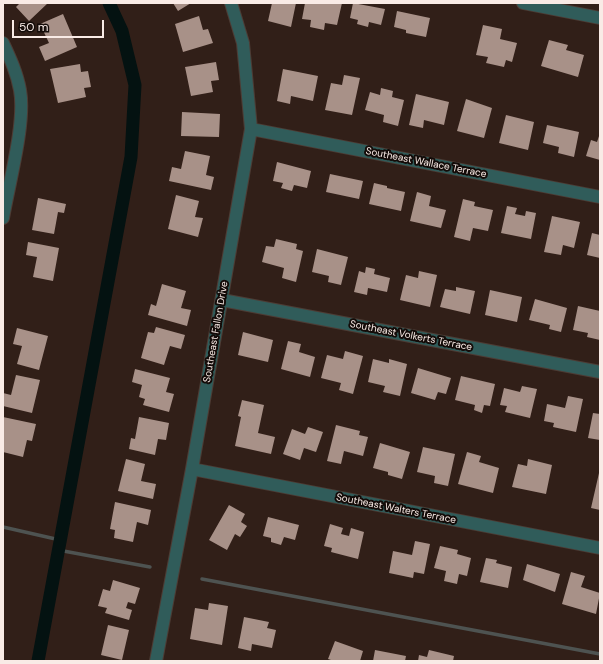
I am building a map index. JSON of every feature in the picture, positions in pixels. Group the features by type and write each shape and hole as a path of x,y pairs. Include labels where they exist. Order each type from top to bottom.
{"street":[{"name":"Southeast Fallon Drive","path":"156,661 192,469 251,129 242,43 231,3"},
{"path":"523,3 600,18"},
{"path":"3,43 12,62 20,91 20,123 3,218"},
{"name":"Southeast Wallace Terrace","path":"251,129 600,197"},
{"name":"Southeast Volkerts Terrace","path":"222,300 600,372"},
{"name":"Southeast Walters Terrace","path":"192,469 600,548"}],"building":[{"path":"20,3 48,3 29,21 16,7"},
{"path":"173,3 191,3 178,11"},
{"path":"272,3 296,3 291,27 268,21"},
{"path":"305,3 342,3 337,25 325,23 324,30 310,27 311,20 302,19"},
{"path":"353,3 385,9 381,25 369,22 368,27 357,24 358,20 350,18"},
{"path":"397,11 430,18 426,37 406,33 406,30 394,27"},
{"path":"63,14 77,47 45,61 39,47 49,43 40,24"},
{"path":"199,16 203,30 208,29 213,43 183,52 175,24"},
{"path":"483,25 502,29 500,39 517,43 512,62 506,60 504,67 486,63 488,57 476,55"},
{"path":"549,40 568,45 566,50 584,55 578,77 541,66"},
{"path":"216,62 219,80 211,81 213,92 191,96 185,67"},
{"path":"80,64 81,72 88,71 91,87 84,88 86,97 58,103 50,69"},
{"path":"283,69 318,76 313,101 291,96 290,104 277,101"},
{"path":"344,75 360,78 352,115 325,110 331,83 342,85"},
{"path":"381,88 393,91 392,97 404,100 398,126 383,122 384,115 365,110 370,92 380,95"},
{"path":"416,94 449,102 444,125 424,120 423,128 409,125"},
{"path":"466,99 492,108 484,138 457,131"},
{"path":"182,112 220,114 219,137 181,136"},
{"path":"506,115 534,122 528,150 499,143"},
{"path":"547,125 579,132 574,157 558,153 559,147 543,143"},
{"path":"600,133 600,160 586,156 591,140 597,142"},
{"path":"185,151 210,156 206,175 214,177 211,190 169,181 172,167 181,169"},
{"path":"277,162 311,171 307,188 294,185 292,191 281,188 283,183 273,181"},
{"path":"330,174 363,181 359,199 326,192"},
{"path":"374,183 405,192 401,211 369,204"},
{"path":"417,192 431,196 429,206 446,210 441,228 410,221"},
{"path":"176,195 199,201 195,217 203,218 198,237 168,229"},
{"path":"38,198 66,204 64,213 58,212 54,234 32,230"},
{"path":"463,199 475,202 474,206 493,210 488,231 473,228 470,241 454,237"},
{"path":"507,206 517,208 515,214 525,216 526,211 536,213 531,239 501,233"},
{"path":"552,216 580,222 574,248 563,245 561,255 544,252"},
{"path":"592,233 600,235 600,258 587,255"},
{"path":"276,239 297,244 296,249 303,251 296,282 282,278 284,268 262,262 266,246 274,247"},
{"path":"28,242 59,248 53,281 33,277 37,257 26,255"},
{"path":"317,249 348,257 341,285 328,282 329,276 312,272"},
{"path":"366,267 375,269 374,274 390,278 387,292 368,288 367,295 354,292 359,271 365,273"},
{"path":"419,271 437,275 430,307 400,300 406,275 418,278"},
{"path":"162,284 186,291 181,308 191,310 187,326 148,315 151,304 156,306"},
{"path":"456,287 475,291 470,314 440,307 445,289 456,291"},
{"path":"490,290 522,297 517,322 485,315"},
{"path":"535,299 567,308 561,332 549,329 550,325 529,320"},
{"path":"578,306 600,311 600,340 587,337 588,333 573,330"},
{"path":"156,327 185,335 181,349 170,346 164,365 141,358 148,332 154,333"},
{"path":"17,328 48,336 39,370 17,364 22,346 13,344"},
{"path":"243,332 273,340 268,362 238,355"},
{"path":"288,341 301,344 299,352 315,357 310,377 281,369"},
{"path":"345,351 363,356 353,394 339,390 341,383 321,378 327,355 343,359"},
{"path":"373,359 389,363 389,359 407,364 400,396 383,392 385,386 368,382"},
{"path":"418,368 451,378 446,394 438,392 435,400 411,393"},
{"path":"135,369 170,378 166,392 174,394 169,412 143,405 145,399 139,397 142,385 132,382"},
{"path":"16,375 40,380 32,413 3,406 3,393 11,395"},
{"path":"461,376 495,384 490,406 484,405 482,413 474,410 475,405 455,400"},
{"path":"522,386 537,389 530,418 505,412 507,406 500,405 504,388 520,392"},
{"path":"568,396 583,399 576,432 553,427 554,423 544,421 547,404 565,408"},
{"path":"242,400 264,405 258,433 275,437 271,454 235,446 241,417 238,416"},
{"path":"593,413 600,414 600,440 588,438"},
{"path":"3,417 36,424 32,441 27,440 23,457 3,452"},
{"path":"139,417 169,423 166,440 158,439 155,455 129,449 131,438 135,439"},
{"path":"336,425 360,431 359,435 368,437 363,456 344,451 341,464 327,461"},
{"path":"308,427 323,432 316,452 304,448 300,460 283,454 292,429 305,434"},
{"path":"380,443 410,452 402,479 388,475 388,472 373,468"},
{"path":"423,447 455,454 448,486 434,483 435,476 417,472"},
{"path":"467,452 481,456 479,462 499,468 493,493 458,484"},
{"path":"126,459 145,464 141,481 156,484 153,499 118,491"},
{"path":"528,459 552,465 546,494 512,487 518,464 527,466"},
{"path":"599,473 600,474 600,510 591,508"},
{"path":"115,502 151,510 148,525 137,522 133,542 114,538 115,530 110,529"},
{"path":"229,505 245,514 241,522 247,526 240,537 235,534 227,550 209,540"},
{"path":"268,517 299,525 295,540 284,537 281,545 271,542 271,538 263,536"},
{"path":"330,524 343,528 341,534 349,536 351,528 364,532 358,559 331,552 332,548 324,546"},
{"path":"415,541 430,544 424,574 414,572 413,578 389,573 393,551 412,555"},
{"path":"440,546 458,550 457,554 471,558 467,576 459,574 457,584 444,581 446,571 434,568"},
{"path":"486,558 497,560 496,563 512,567 508,588 480,582"},
{"path":"527,564 560,574 555,592 523,580"},
{"path":"571,572 585,576 581,587 600,593 596,614 562,604"},
{"path":"113,580 140,588 135,604 128,602 126,608 132,610 129,620 105,613 107,608 98,606 103,589 110,591"},
{"path":"209,603 228,606 222,645 190,639 195,608 208,610"},
{"path":"244,617 269,622 267,628 276,630 272,648 252,644 251,651 238,648"},
{"path":"108,625 129,630 122,660 101,655"},
{"path":"335,641 363,651 360,661 334,661 328,659"},
{"path":"375,650 406,656 405,661 373,661"},
{"path":"429,650 454,656 453,661 418,661 419,655 427,657"}],"waterway":[{"path":"38,661 131,157 135,85 122,31 109,3"},
{"path":"3,527 60,540"},
{"path":"58,550 150,567"},
{"path":"202,579 600,654"}]}
